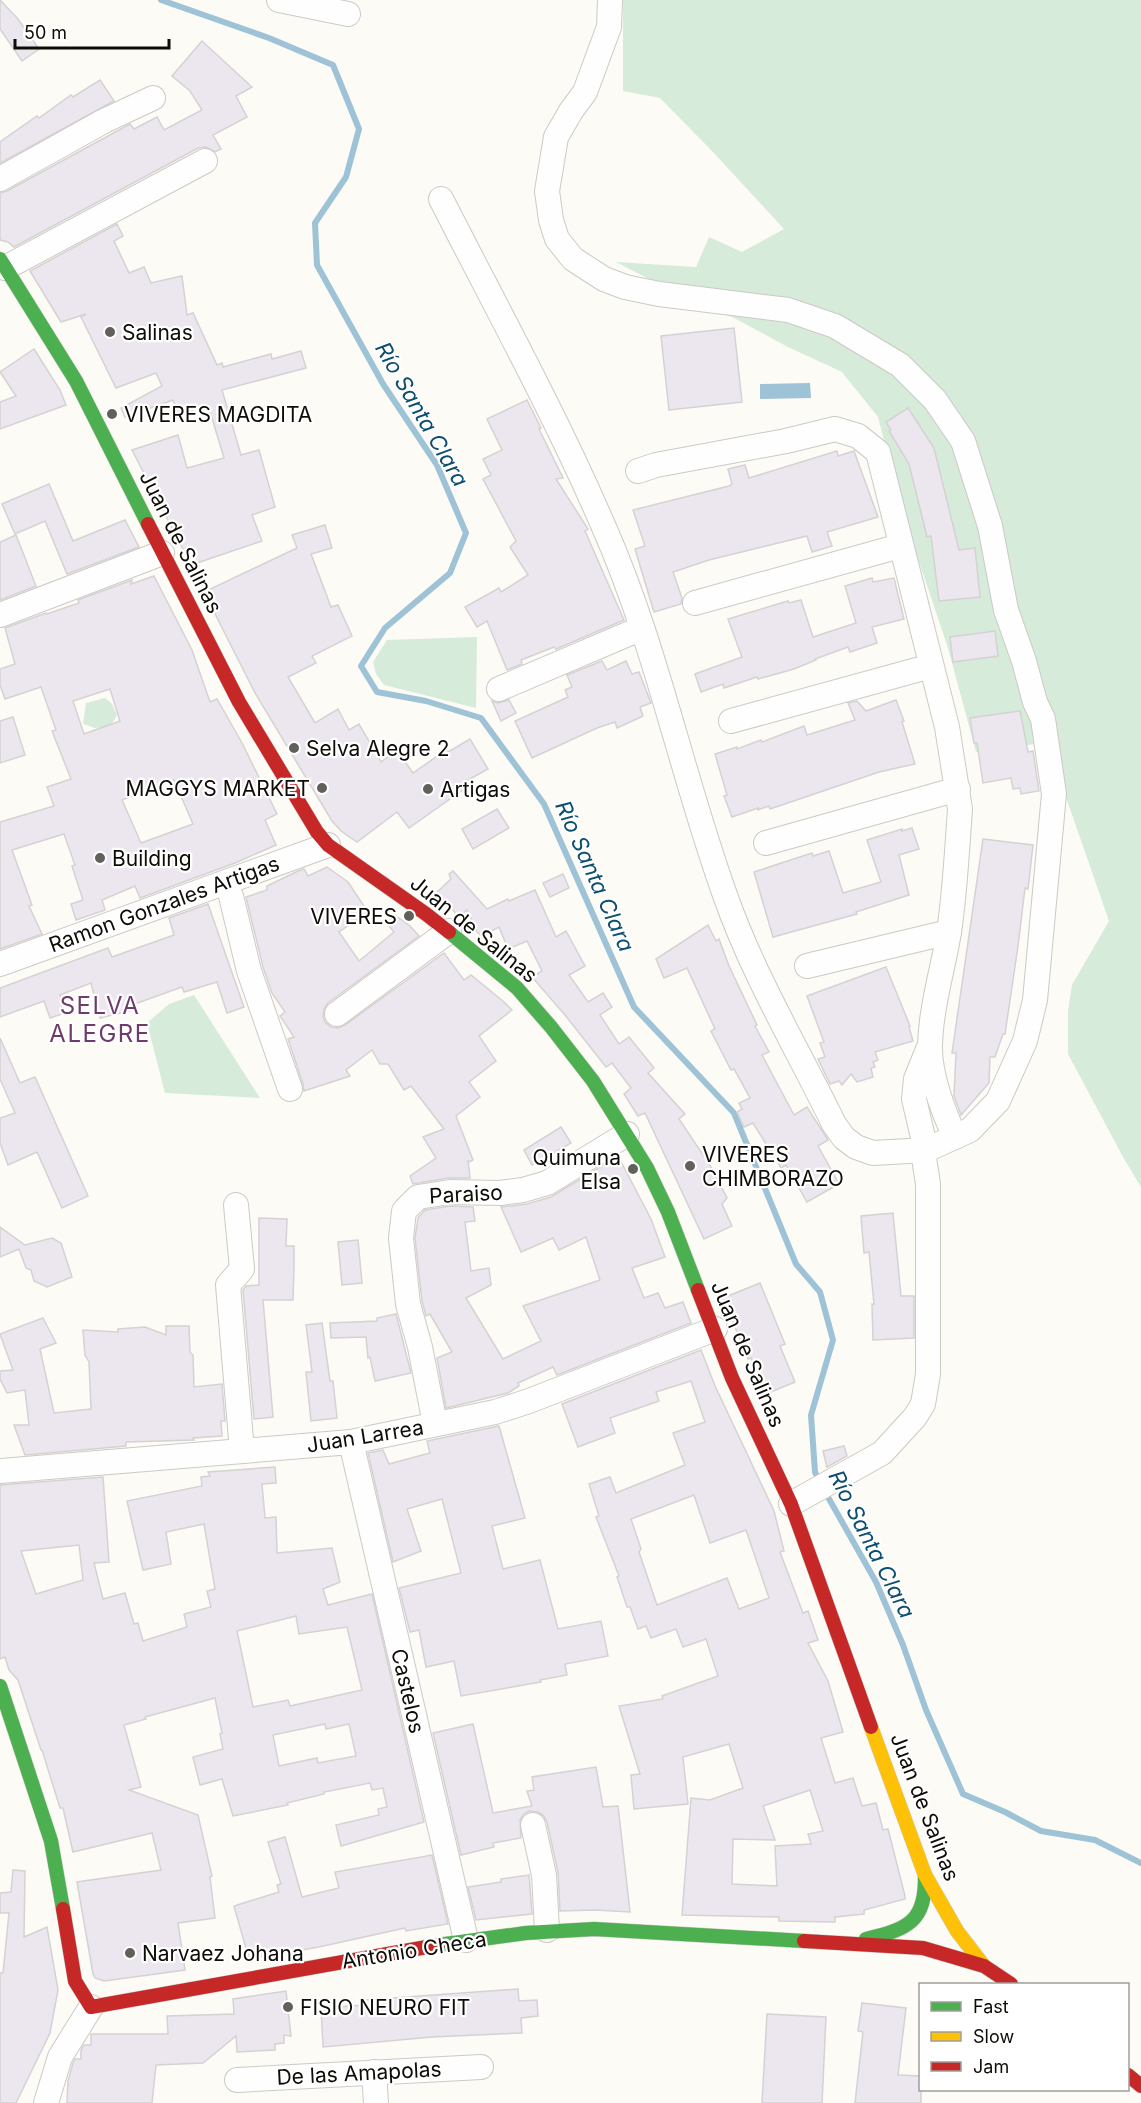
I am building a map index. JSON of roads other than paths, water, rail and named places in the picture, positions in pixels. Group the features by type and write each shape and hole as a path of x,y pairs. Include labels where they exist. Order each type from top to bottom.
{"street":[{"path":"279,0 348,14"},
{"path":"441,199 537,387 604,526 642,628 714,864 740,936 834,1124 843,1138 856,1147 873,1153 926,1150 970,1130 998,1101 1025,1041 1035,1000 1054,794 1043,719 1035,702 1024,661 1005,610 990,526 963,441 935,400 900,366 835,326 788,310 660,294 625,287 604,279 573,259 557,239 551,220 547,191 556,136 585,92 609,27 610,0"},
{"path":"0,179 104,121 153,98"},
{"path":"3,263 205,162"},
{"name":"Juan de Salinas","path":"3,263 76,381 239,702 312,823 328,844 449,931 517,988 552,1027 593,1081 647,1168 668,1212 732,1377 791,1504 925,1875 957,1931 984,1966"},
{"path":"638,471 656,465 786,441 835,429 858,436 878,452 947,727 958,789 960,809 949,932 937,988 930,1045 932,1068 946,1118 955,1137"},
{"path":"694,603 900,546"},
{"path":"0,615 162,553"},
{"path":"499,689 642,628"},
{"path":"731,721 931,666"},
{"path":"766,843 958,789"},
{"name":"Ramon Gonzales Artigas","path":"0,964 328,844"},
{"path":"231,896 249,971 290,1089"},
{"path":"337,1014 449,931"},
{"path":"807,966 949,932"},
{"path":"791,1504 882,1453 915,1417 923,1404 926,1390 928,1338 928,1184 924,1158 926,1150 914,1099 916,1079 930,1045"},
{"name":"Paraiso","path":"435,1424 420,1347 408,1304 401,1238 404,1211 418,1197 450,1192 500,1193 523,1190 547,1183 627,1134"},
{"path":"236,1205 242,1269 228,1285 242,1451"},
{"name":"Juan Larrea","path":"0,1471 351,1442 495,1412 530,1401 715,1329"},
{"name":"Castelos","path":"351,1442 466,1940"},
{"path":"0,1686 51,1841 75,1981 91,2007 60,2057 46,2103"},
{"path":"532,1825 544,1875 547,1930"},
{"path":"847,1944 880,1936 901,1928 915,1919 924,1905 925,1875"},
{"name":"Antonio Checa","path":"91,2007 466,1940 547,1930 594,1929 847,1944"},
{"name":"Juan de Salinas","path":"847,1944 923,1948 944,1953 984,1966 1010,1983"},
{"name":"De las Amapolas","path":"237,2080 481,2067"},
{"path":"374,2072 376,2103"},
{"path":"1129,2076 1141,2086"}],"water":[{"path":"810,383 811,398 760,399 760,384"}],"waterway":[{"name":"Río Santa Clara","path":"161,0 269,38 333,65 359,129 346,177 315,223 317,265 383,384 437,465 466,533 450,573 385,628 361,666 377,692 426,701 481,718 544,804 634,1007 734,1113 796,1264 820,1292 833,1340 811,1415 815,1472 819,1481"},
{"name":"Río Santa Clara","path":"824,1490 876,1582 903,1645 926,1710 963,1794 1041,1831 1095,1840 1141,1863"}],"place":[{"name":"Salinas","path":"110,332"},
{"name":"VIVERES MAGDITA","path":"112,414"},
{"name":"Selva Alegre 2","path":"294,748"},
{"name":"MAGGYS MARKET","path":"322,788"},
{"name":"Artigas","path":"428,789"},
{"name":"Building","path":"100,858"},
{"name":"VIVERES","path":"409,916"},
{"name":"VIVERES CHIMBORAZO","path":"690,1166"},
{"name":"Quimuna Elsa","path":"633,1169"},
{"name":"Narvaez Johana","path":"130,1953"},
{"name":"FISIO NEURO FIT","path":"288,2007"}],"district":[{"name":"SELVA ALEGRE","path":"100,1019"}]}
